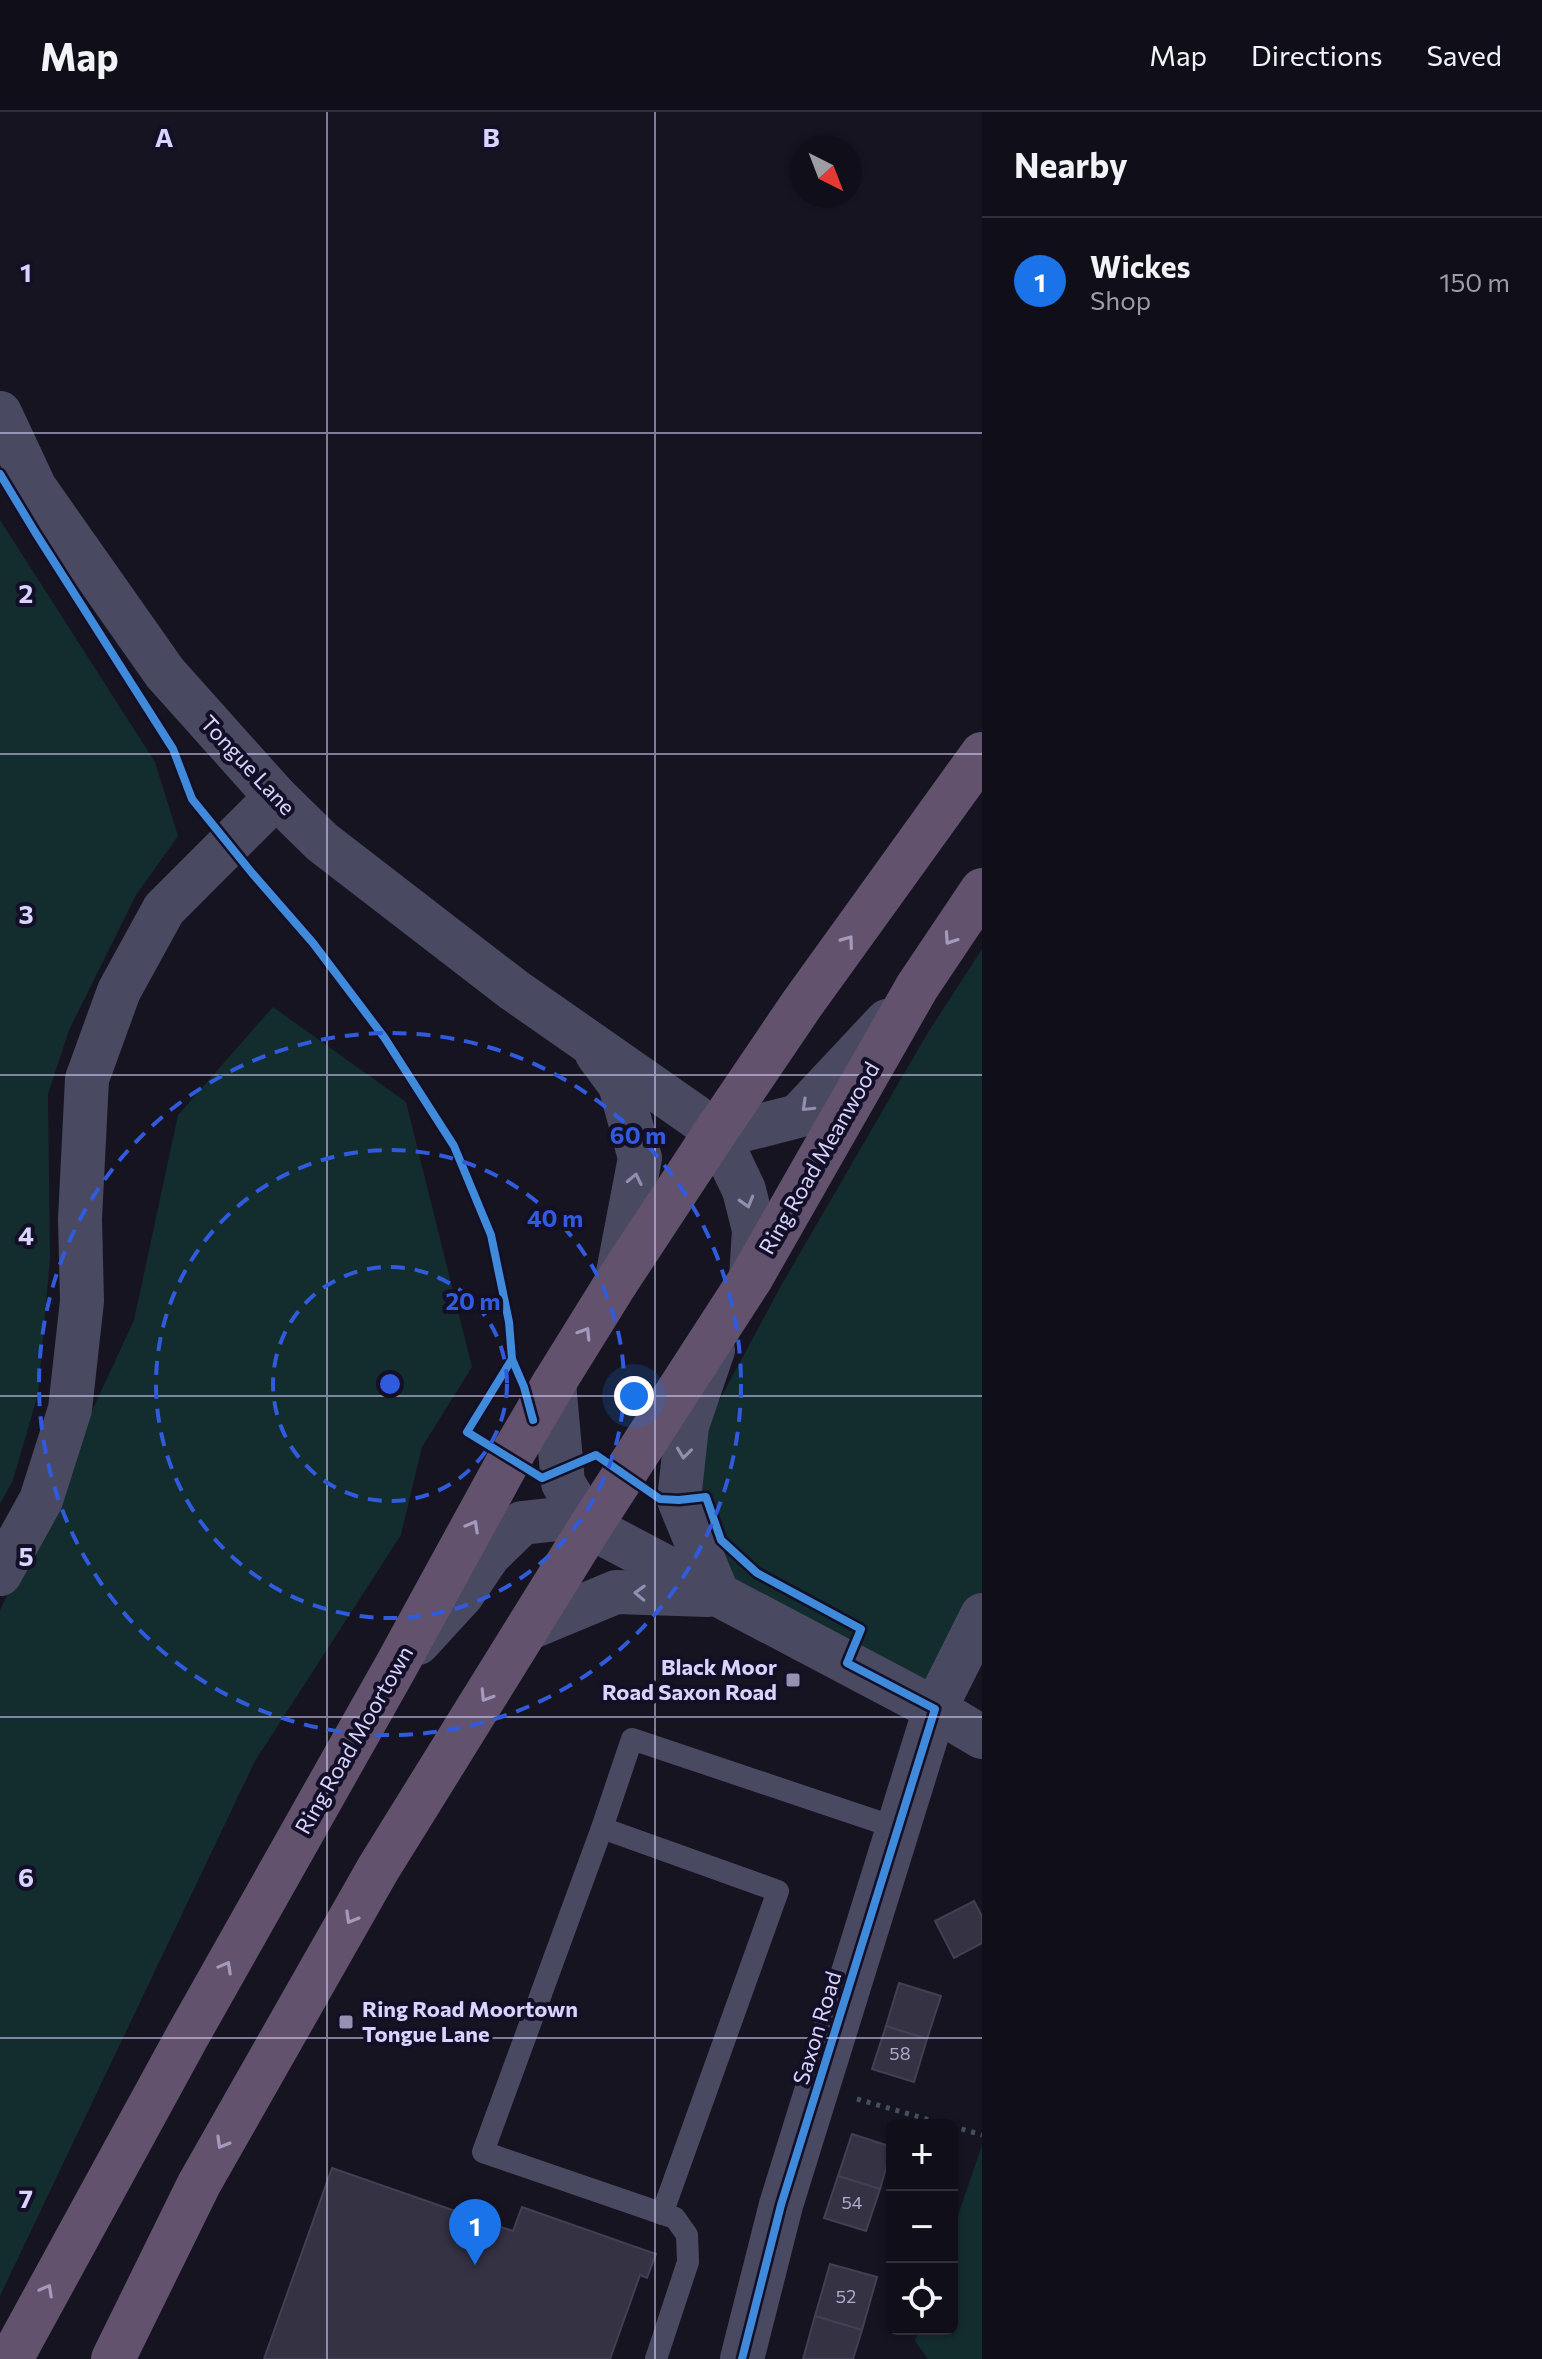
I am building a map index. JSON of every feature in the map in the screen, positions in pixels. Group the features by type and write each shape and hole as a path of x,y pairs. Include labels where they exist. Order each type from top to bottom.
{"highway":[{"path":"716,1131 802,1004 982,754"},
{"name":"Ring Road Meanwood","path":"751,1278 917,987 982,890"},
{"name":"Ring Road Moortown","path":"11,2359 501,1474 616,1283 716,1131"},
{"path":"113,2359 199,2184 378,1869 590,1527 751,1278"}],"street":[{"name":"Tongue Lane","path":"0,413 35,488 165,673 276,797 322,842 514,990 716,1131"},
{"path":"0,1574 41,1500 70,1409 82,1301 80,1219 87,1079 119,991 164,909 276,797"},
{"name":"Ring Road Meanwood","path":"751,1278 754,1230 744,1190 716,1131 747,1129 798,1116 917,987"},
{"name":"Tongue Lane","path":"583,1037 620,1085 640,1158 616,1283"},
{"path":"718,1595 679,1500 687,1426 722,1325"},
{"path":"554,1383 563,1483 590,1527"},
{"path":"395,1668 462,1595 489,1555 522,1523 558,1519 590,1527 935,1709 982,1737"},
{"path":"527,1629 616,1592 718,1595"},
{"name":"Saxon Road","path":"742,2359 781,2205 935,1709 982,1615"}],"lane":[{"path":"656,2359 688,2262 687,2235 675,2218 483,2152 632,1739 897,1828"},
{"path":"602,1828 778,1891 662,2214"}],"path":[{"path":"818,2088 926,2119"},
{"path":"958,2128 982,2135"}],"green space":[{"path":"0,520 155,762 178,836 136,895 69,1030 48,1094 50,1259 38,1394 13,1480 0,1504"},
{"path":"982,949 982,1615 935,1709 718,1595 700,1510 704,1429 782,1284 927,1034"},
{"path":"273,1007 406,1102 472,1367 422,1447 401,1535 255,1761 0,2296 0,1610 134,1320 178,1115"},
{"path":"982,2145 982,2359 928,2359 915,2341 917,2335 958,2335 958,2215"}],"building":[{"path":"974,1901 982,1916 982,1943 954,1958 935,1921"},
{"path":"899,1983 941,1996 927,2039 886,2026"},
{"path":"886,2026 927,2039 914,2082 872,2069"},
{"path":"852,2134 886,2145 886,2168 880,2189 838,2176"},
{"path":"332,2168 513,2231 522,2207 656,2254 647,2278 640,2275 610,2359 264,2359"},
{"path":"838,2176 880,2189 866,2231 824,2218"},
{"path":"830,2264 877,2277 862,2330 815,2316"},
{"path":"815,2316 862,2330 853,2359 803,2359"}],"cycle path":[{"path":"0,474 173,749 192,799 313,943 384,1037 454,1146 491,1235 509,1322 512,1359 533,1420"},
{"path":"512,1359 467,1432 542,1478 596,1455 660,1499 706,1497 721,1540 757,1573 861,1629 847,1663 935,1709 781,2205 742,2359"}],"place":[{"name":"Black Moor Road Saxon Road","path":"793,1680"},
{"name":"Ring Road Moortown Tongue Lane","path":"346,2022"},
{"name":"Wickes","path":"475,2265"}]}
